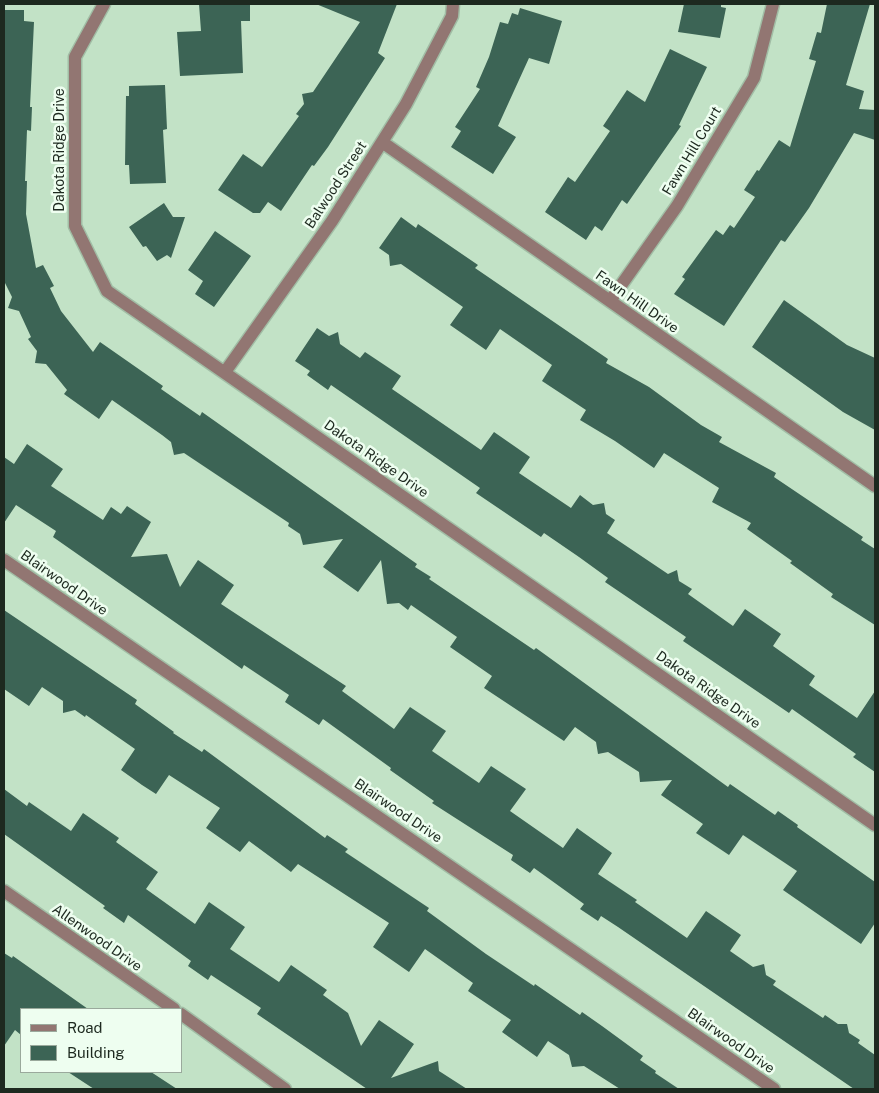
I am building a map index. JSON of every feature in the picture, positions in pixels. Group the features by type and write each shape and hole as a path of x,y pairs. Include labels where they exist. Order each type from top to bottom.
{"street":[{"name":"Dakota Ridge Drive","path":"104,4 75,57 75,226 107,291 875,825"},
{"name":"Balwood Street","path":"225,372 332,221 406,104 452,16 453,4"},
{"name":"Fawn Hill Court","path":"610,301 677,206 754,78 774,4"},
{"name":"Fawn Hill Drive","path":"382,142 875,486"},
{"name":"Blairwood Drive","path":"4,560 774,1089"},
{"name":"Allenwood Drive","path":"4,891 173,1008"},
{"path":"182,1015 285,1089"}],"building":[{"path":"199,4 250,4 250,21 241,21 243,73 180,76 177,32 201,31"},
{"path":"316,4 397,4 378,53 385,58 328,147 314,166 312,165 281,211 268,202 260,213 253,213 218,190 243,154 262,167 299,116 296,114 304,104 302,94 313,92 360,22"},
{"path":"684,4 721,4 721,7 726,8 720,38 678,32"},
{"path":"827,4 870,4 846,85 864,91 859,109 875,110 875,140 854,133 809,208 785,242 781,240 724,326 674,294 685,279 682,277 716,230 723,235 730,225 734,228 755,197 744,190 779,140 790,147 816,61 809,59 817,32 821,33"},
{"path":"520,8 562,21 549,64 529,58 498,126 516,137 493,174 451,147 461,131 455,127 480,89 476,87 489,57 500,22 508,24 512,13 518,15"},
{"path":"4,10 24,10 24,21 34,22 30,107 32,107 31,131 27,130 25,181 27,181 26,214 36,268 43,265 54,286 50,288 61,311 93,352 100,342 163,386 161,389 200,416 202,412 417,564 415,567 431,577 429,579 534,650 536,648 728,787 730,784 775,815 778,811 798,825 797,827 875,882 875,923 861,944 783,890 797,871 743,835 729,855 696,833 703,824 661,795 672,780 640,782 639,772 608,752 598,754 596,742 575,727 564,741 484,688 492,676 450,647 457,637 411,605 408,610 399,603 387,604 381,560 358,592 323,567 343,539 303,545 300,534 288,526 289,523 184,453 174,455 171,442 112,400 99,419 64,394 67,390 46,364 35,363 37,351 28,339 31,337 19,311 8,308 12,297 4,281"},
{"path":"670,49 707,67 679,125 681,126 627,204 622,200 602,231 595,226 586,240 545,212 568,177 575,182 610,131 603,126 627,90 645,102"},
{"path":"165,85 167,129 163,130 166,183 130,184 129,165 125,165 126,96 129,96 129,86"},
{"path":"164,203 173,217 185,217 171,258 167,255 157,261 146,246 143,247 129,227"},
{"path":"401,217 416,228 418,224 478,265 475,268 608,359 606,363 649,387 701,425 722,437 719,442 776,473 774,477 863,537 861,540 875,549 875,625 831,597 833,594 790,563 792,561 747,529 751,523 712,502 719,488 664,453 654,468 580,420 586,410 542,381 552,365 500,329 486,350 450,325 463,307 401,264 390,266 389,255 379,248"},
{"path":"215,231 251,256 214,307 195,294 203,281 188,270"},
{"path":"784,300 847,345 875,358 875,430 843,412 752,347"},
{"path":"317,328 329,336 338,332 340,344 360,358 365,352 401,376 392,389 481,450 494,432 530,457 519,473 571,508 580,495 593,505 604,503 606,514 615,520 607,533 668,574 677,570 679,581 692,589 688,594 733,626 745,609 781,634 773,646 815,676 809,685 857,718 875,691 875,772 853,757 856,754 792,709 789,713 683,641 686,637 605,582 608,578 579,557 544,533 541,537 476,493 480,488 331,385 328,390 307,375 310,371 295,361"},
{"path":"27,444 63,469 51,486 103,520 111,507 121,514 127,506 151,522 131,557 167,554 180,587 198,560 234,585 221,604 346,686 342,691 394,729 410,707 446,731 432,751 479,783 491,766 526,789 510,811 563,848 577,828 612,853 598,874 637,900 635,902 687,938 706,911 741,935 730,951 753,967 764,964 766,975 776,981 773,985 823,1018 825,1015 838,1024 847,1024 849,1033 860,1040 858,1043 875,1055 875,1089 854,1089 618,927 601,916 598,921 580,909 584,904 534,868 530,873 511,860 513,855 432,803 434,801 323,719 319,725 285,702 289,695 244,665 242,669 53,537 56,531 16,505 4,523 4,457 14,464"},
{"path":"4,610 137,700 135,704 173,733 202,752 204,749 325,838 327,835 348,849 345,852 429,908 427,911 486,954 534,986 535,984 580,1015 582,1012 602,1026 643,1056 640,1060 656,1071 655,1073 679,1089 620,1089 584,1066 572,1067 569,1055 548,1041 537,1057 502,1032 511,1020 468,991 473,983 425,949 409,972 373,947 389,923 298,864 291,872 249,841 240,852 206,828 220,808 169,775 156,794 142,785 121,770 135,749 86,715 85,717 75,710 63,713 63,701 42,687 29,706 4,689"},
{"path":"4,789 27,806 29,802 71,831 83,813 119,838 116,842 158,872 146,889 195,924 209,902 245,927 230,949 279,982 291,965 327,990 323,995 348,1013 361,1046 379,1020 414,1044 391,1078 438,1061 439,1071 467,1089 367,1089 257,1014 261,1008 211,975 208,980 188,966 191,961 128,915 124,923 103,908 105,906 4,834"},
{"path":"4,953 12,958 13,956 87,1008 20,1008 20,1034 15,1030 4,1046"},
{"path":"70,1073 153,1073 177,1089 94,1089"}]}
